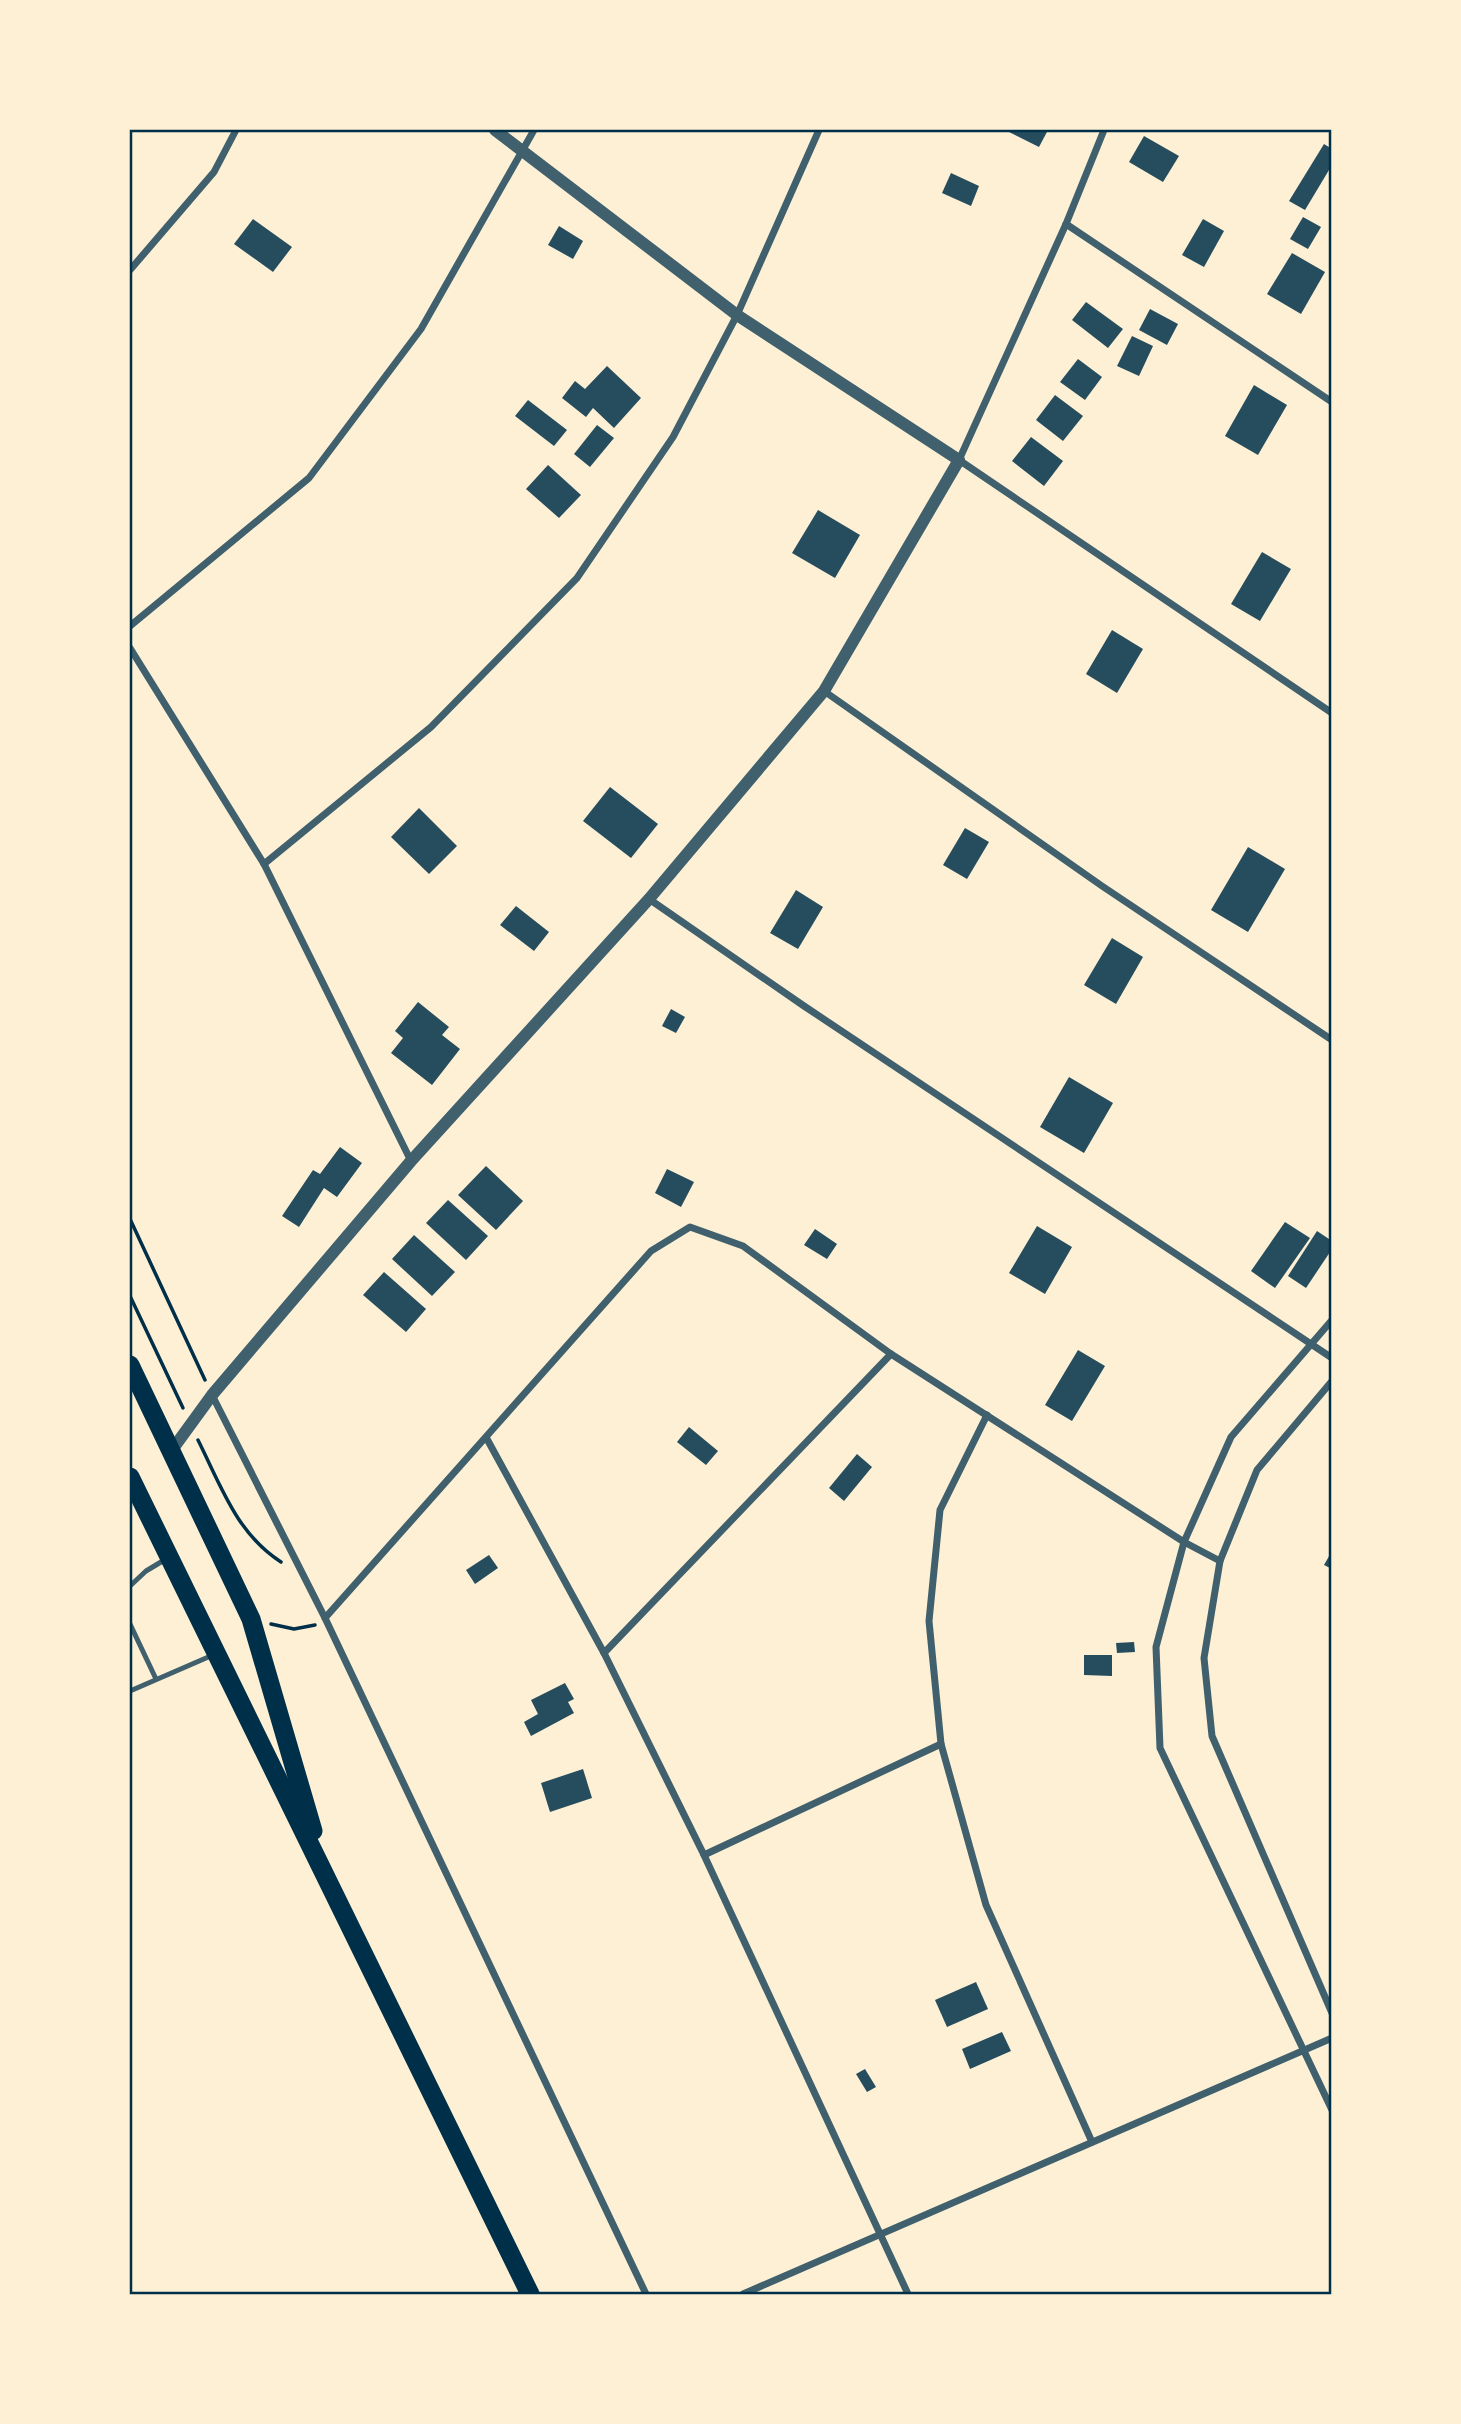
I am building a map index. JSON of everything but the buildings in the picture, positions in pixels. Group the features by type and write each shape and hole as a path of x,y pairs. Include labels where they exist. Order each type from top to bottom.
{"highway":[{"path":"130,1365 251,1619 328,1882"},
{"path":"130,1477 530,2294"}],"street":[{"path":"130,270 214,172 236,130"},
{"path":"495,130 737,315 959,460 1332,713"},
{"path":"130,626 309,478 421,329 524,152 534,130"},
{"path":"264,864 431,727 577,578 673,437 737,315 819,130"},
{"path":"172,1450 212,1395 411,1161 649,899 824,691 959,460 1066,224 1104,130"},
{"path":"1066,224 1332,401"},
{"path":"130,648 264,864 411,1161"},
{"path":"824,691 1102,886 1332,1040"},
{"path":"649,899 804,1006 1332,1358"},
{"path":"325,1618 652,1251 690,1227 743,1246 891,1354 1184,1542 1220,1561"},
{"path":"1332,1320 1231,1437 1184,1542 1156,1647 1160,1748 1332,2110"},
{"path":"604,1653 891,1354"},
{"path":"1332,1381 1257,1470 1220,1561 1204,1658 1212,1736 1332,2012"},
{"path":"212,1395 325,1618 646,2294"},
{"path":"987,1415 940,1510 929,1621 941,1744 986,1905 1092,2143"},
{"path":"487,1439 604,1653 704,1855 908,2294"},
{"path":"704,1855 941,1744"},
{"path":"743,2294 1332,2038"}],"lane":[{"path":"130,1586 146,1571 169,1557"},
{"path":"130,1624 156,1679"},
{"path":"130,1690 216,1653"}],"path":[{"path":"130,1219 212,1395"},
{"path":"130,1296 238,1521 267,1553 300,1569"},
{"path":"251,1619 304,1629 313,1627 325,1618"}]}
